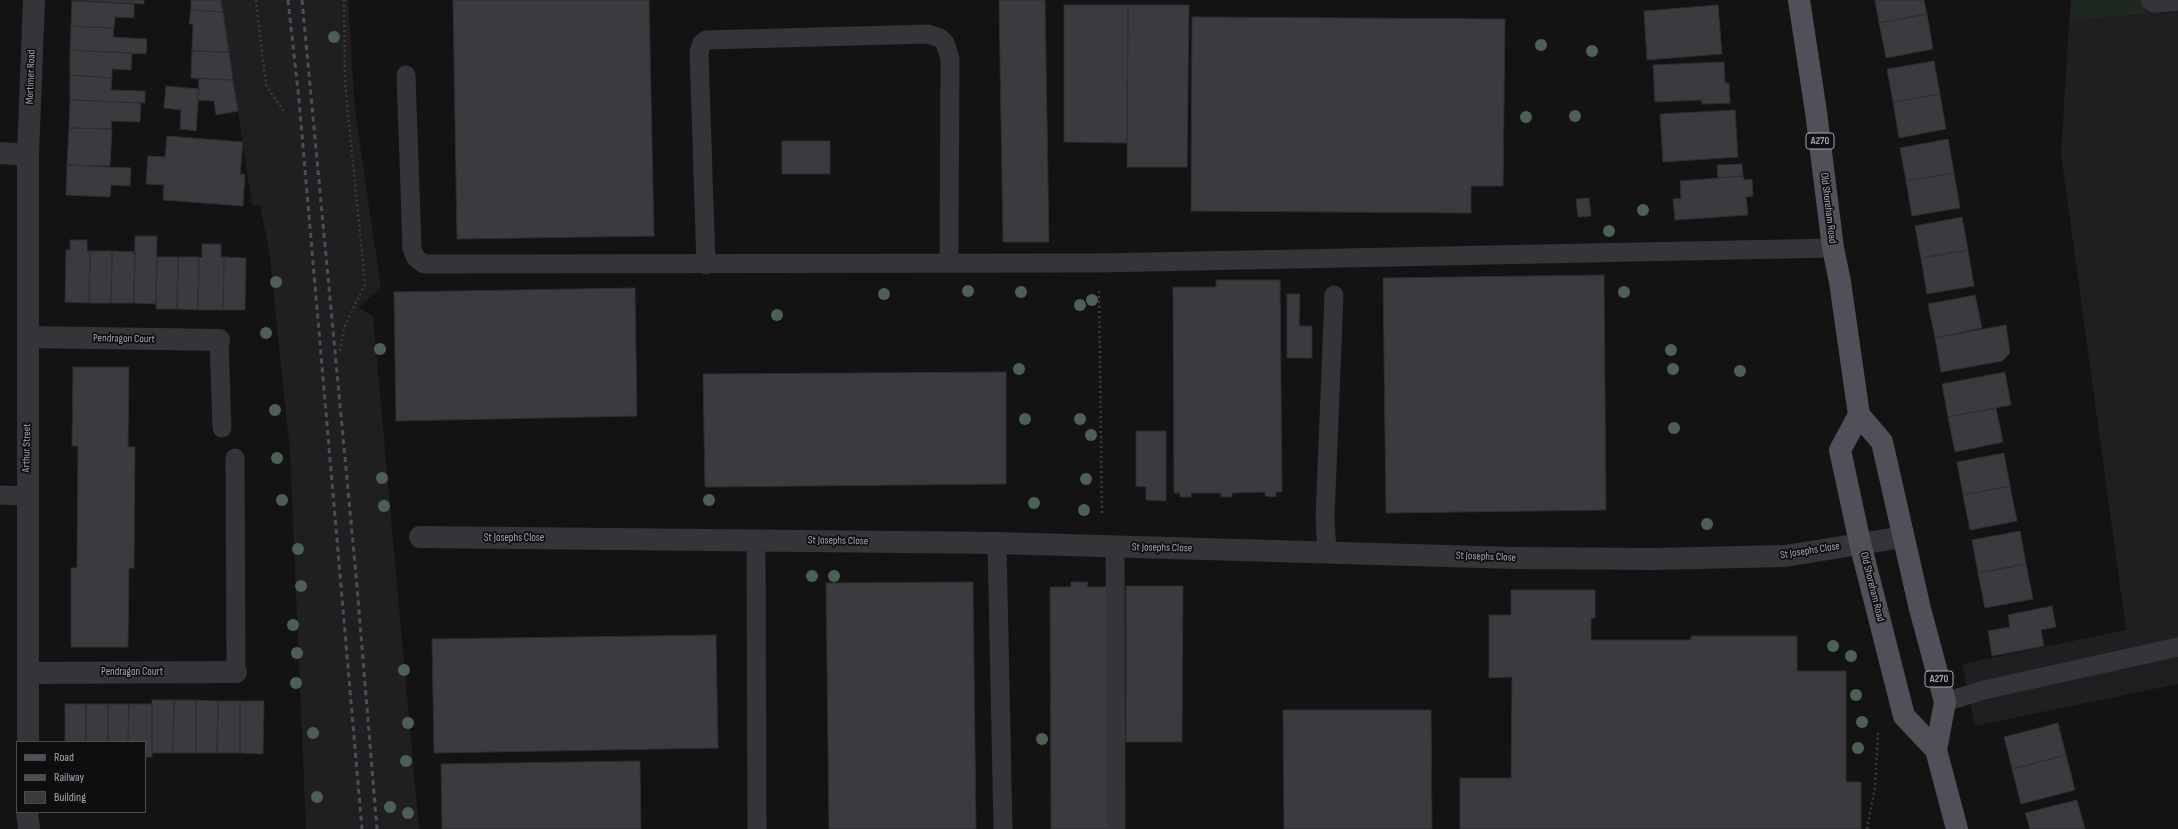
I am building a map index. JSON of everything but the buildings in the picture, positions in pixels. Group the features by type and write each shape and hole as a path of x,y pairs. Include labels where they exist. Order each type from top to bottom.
{"main road":[{"name":"Old Shoreham Road","path":"1799,0 1816,112 1833,248 1840,282 1859,415 1882,442 1903,537 1945,702 1936,750 1956,829"},
{"name":"Old Shoreham Road","path":"1859,415 1840,450 1860,542 1904,716 1936,750"}],"street":[{"name":"Mortimer Road","path":"28,155 34,0"},
{"path":"0,154 28,155"},
{"name":"Arthur Street","path":"28,155 26,496 29,673 28,741"},
{"name":"Pendragon Court","path":"28,337 219,340"},
{"name":"St Josephs Close","path":"420,537 997,543 1515,558 1653,559 1785,556 1860,542 1903,537"},
{"name":"Pendragon Court","path":"29,673 236,672"},
{"path":"27,813 29,829"}],"lane":[{"path":"2150,0 2156,3 2178,1"},
{"path":"706,265 699,52 702,42 706,40 928,34 940,38 945,43 950,59 949,263"},
{"path":"406,75 412,249 416,258 424,264 706,265 1099,263 1833,248"},
{"path":"1327,552 1325,518 1334,295"},
{"path":"219,340 222,428"},
{"path":"235,458 236,672"},
{"path":"0,495 26,496"},
{"path":"756,540 757,829"},
{"path":"997,543 1003,829"},
{"path":"1109,546 1116,829"},
{"path":"1945,702 1984,690 2178,646"}],"path":[{"path":"256,0 266,85 285,113"},
{"path":"340,351 344,328 365,284 345,84 344,0"},
{"path":"1099,263 1109,546"},
{"path":"1868,829 1875,788 1878,730"}],"shaded area":[{"path":"221,0 348,0 355,110 381,288 359,307 373,316 419,829 306,829 290,452 269,250 260,205 252,205"},
{"path":"2071,0 2178,0 2178,11 2069,21"},
{"path":"2178,11 2178,684 1975,726 1962,664 2126,630 2061,154 2069,21"}],"railway":[{"path":"288,0 299,100 362,829"},
{"path":"302,0 356,575 377,829"}]}
